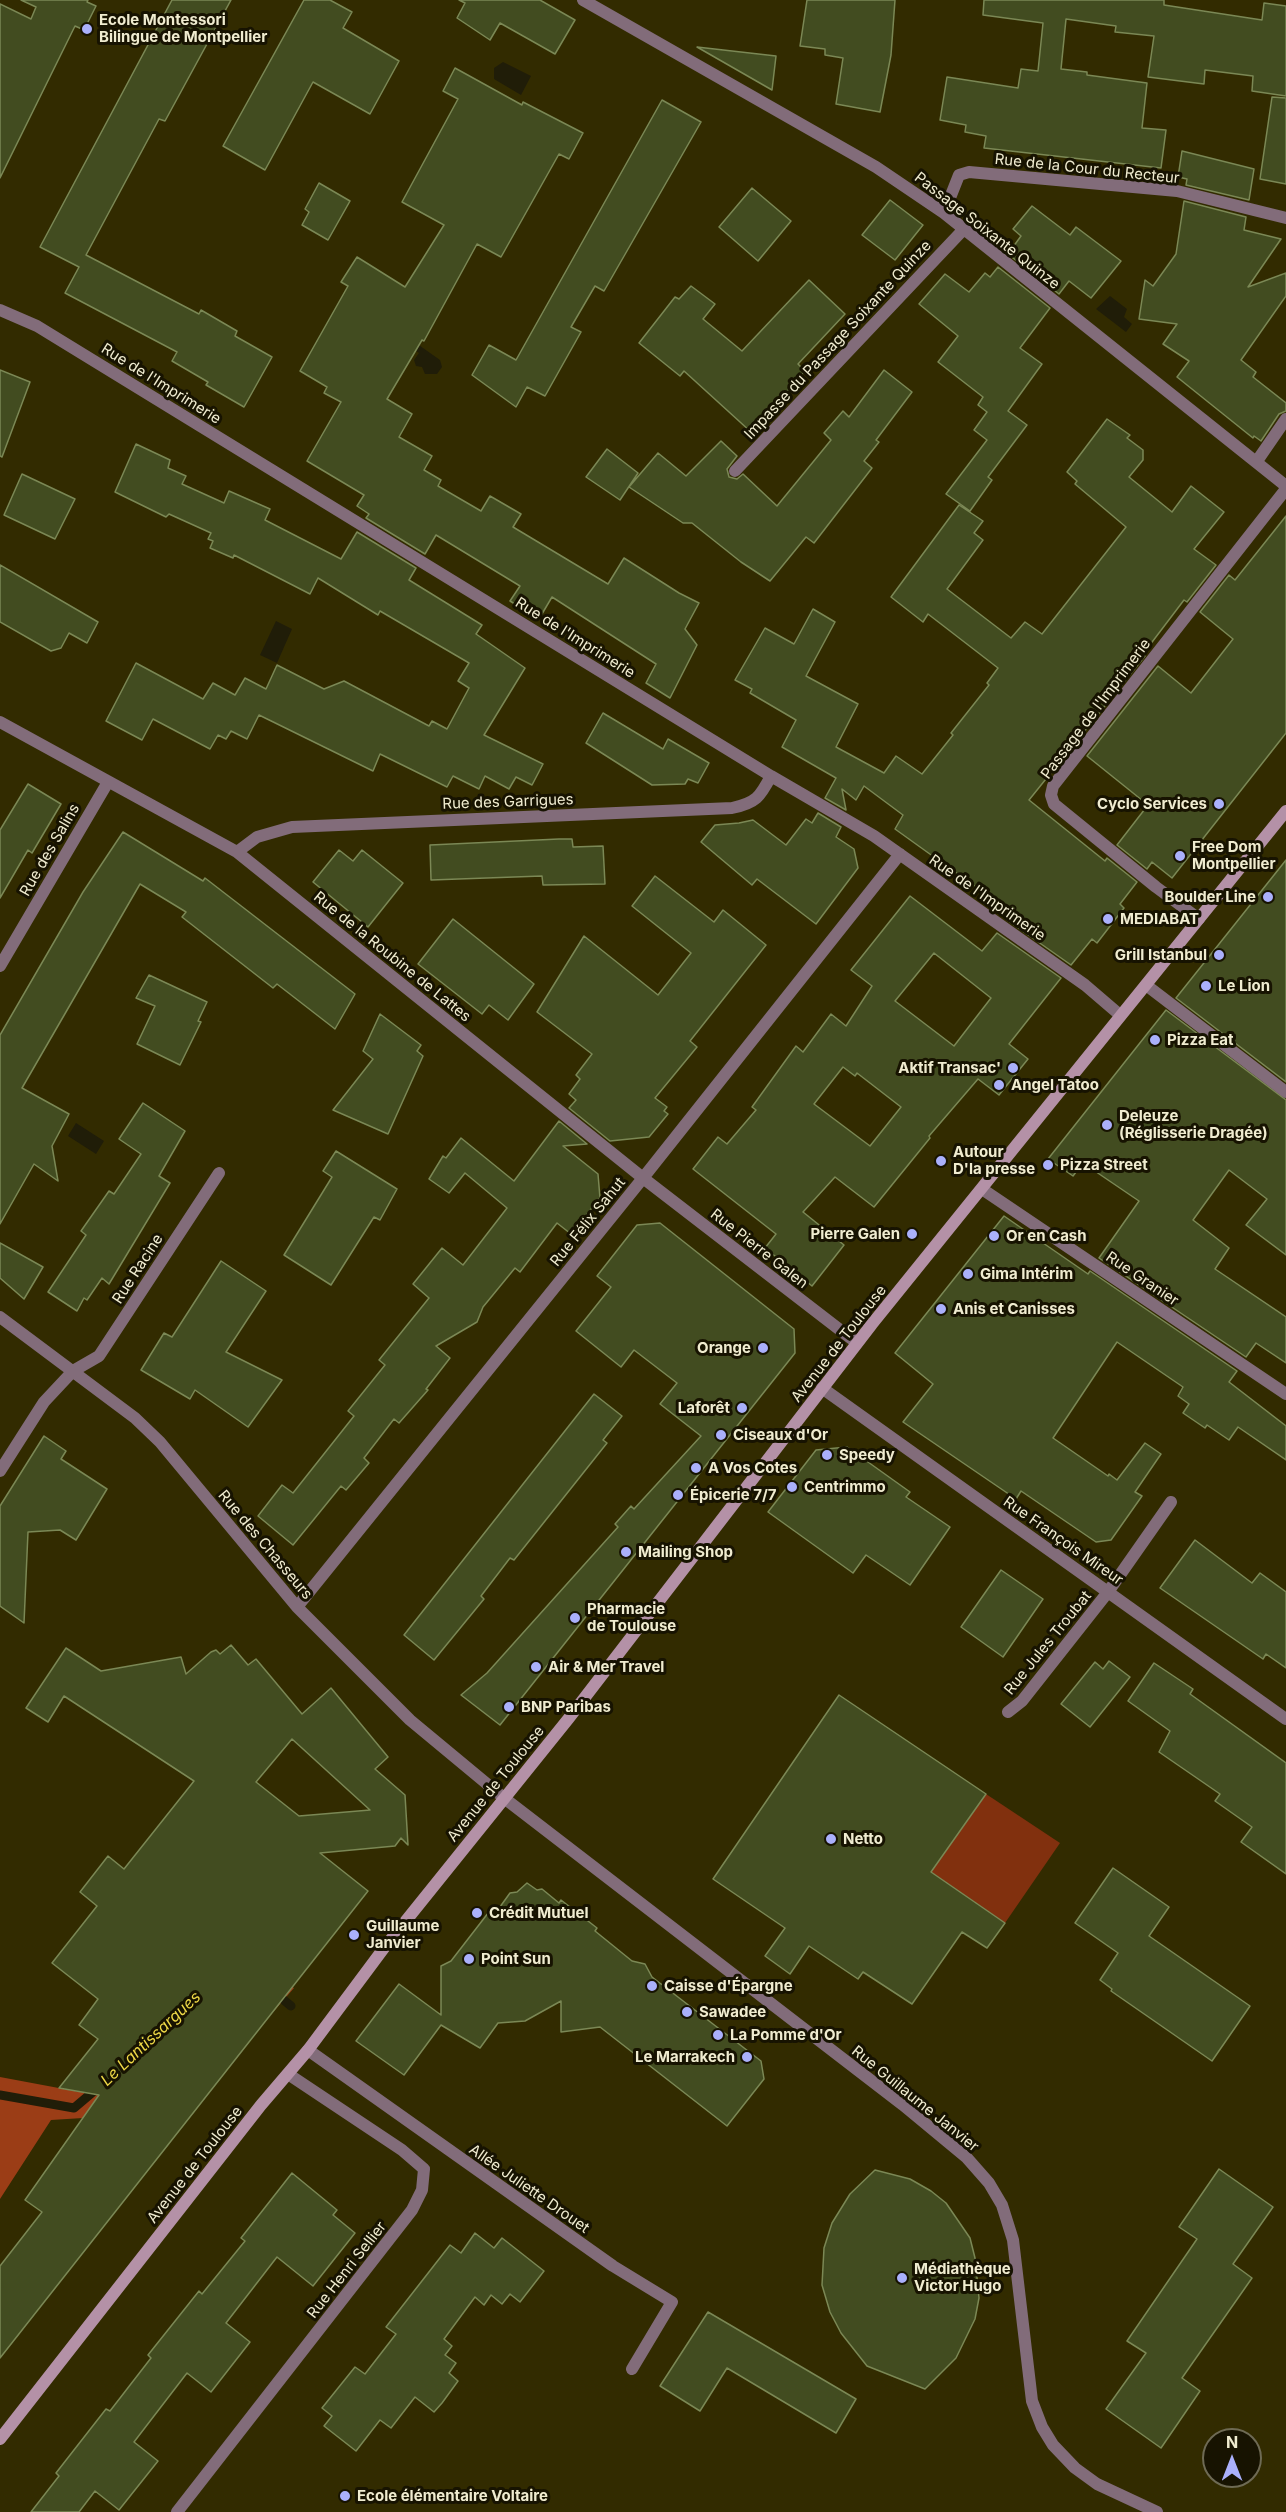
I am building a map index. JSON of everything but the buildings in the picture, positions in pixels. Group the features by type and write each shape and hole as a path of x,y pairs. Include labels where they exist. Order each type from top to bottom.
{"main road":[{"name":"Avenue de Toulouse","path":"0,2439 308,2050 384,1948 569,1718 857,1343 1286,811"}],"street":[{"name":"Passage Soixante Quinze","path":"583,0 876,167 944,213 1257,461 1286,487"},
{"name":"Rue de la Cour du Recteur","path":"944,213 959,175 969,172 1177,191 1286,218"},
{"name":"Impasse du Passage Soixante Quinze","path":"735,471 963,230"},
{"name":"Rue de l'Imprimerie","path":"0,310 37,326 771,776 873,836 1085,986 1120,1014"},
{"path":"1257,461 1286,418"},
{"name":"Passage de l'Imprimerie","path":"1199,919 1054,804 1051,795 1053,786 1286,487"},
{"name":"Rue de la Roubine de Lattes","path":"0,722 237,852 643,1178"},
{"name":"Rue des Garrigues","path":"237,852 257,837 292,827 732,808 750,804 761,794 771,776"},
{"name":"Rue des Salins","path":"0,966 108,782"},
{"name":"Rue Félix Sahut","path":"297,1607 643,1178 900,854"},
{"path":"1146,985 1286,1092"},
{"name":"Rue Racine","path":"0,1471 44,1402 73,1371 99,1356 219,1173"},
{"name":"Rue Pierre Galen","path":"643,1178 857,1343"},
{"name":"Rue Granier","path":"982,1189 1286,1394"},
{"name":"Rue des Chasseurs","path":"0,1317 135,1418 160,1442 297,1607 410,1719 504,1798"},
{"name":"Rue François Mireur","path":"822,1388 1286,1719"},
{"name":"Rue Jules Troubat","path":"1008,1713 1022,1701 1108,1592 1171,1502"},
{"name":"Rue Guillaume Janvier","path":"504,1798 903,2105 968,2158 989,2183 1002,2205 1013,2240 1032,2402 1042,2427 1053,2445 1075,2468 1097,2484 1157,2512"},
{"name":"Allée Juliette Drouet","path":"308,2050 613,2266 672,2302 632,2369"},
{"name":"Rue Henri Sellier","path":"177,2512 412,2210 422,2190 424,2169 402,2150 288,2074"}],"shaded area":[{"path":"503,62 531,76 521,95 494,79 494,68"},
{"path":"1110,296 1127,309 1124,317 1132,324 1126,332 1096,309"},
{"path":"406,336 440,360 442,367 437,374 425,374 422,367 416,366 414,360 419,353 402,341"},
{"path":"276,621 292,629 277,663 260,655"},
{"path":"76,1123 104,1141 96,1154 68,1136"},
{"path":"986,1794 1060,1843 1005,1923 931,1872"},
{"path":"233,1948 294,1988 273,2012 83,2118 51,2120 0,2199 0,2077 80,2092"}],"waterway":[{"name":"Le Lantissargues","path":"274,1992 291,2006"},
{"name":"Le Lantissargues","path":"0,2095 74,2108 100,2086"}],"place":[{"name":"Ecole Montessori Bilingue de Montpellier","path":"87,29"},
{"name":"Cyclo Services","path":"1219,804"},
{"name":"Free Dom Montpellier","path":"1180,856"},
{"name":"Boulder Line","path":"1268,897"},
{"name":"MEDIABAT","path":"1108,919"},
{"name":"Grill Istanbul","path":"1219,955"},
{"name":"Le Lion","path":"1206,986"},
{"name":"Pizza Eat","path":"1155,1040"},
{"name":"Aktif Transac'","path":"1013,1068"},
{"name":"Angel Tatoo","path":"999,1085"},
{"name":"Deleuze (Réglisserie Dragée)","path":"1107,1125"},
{"name":"Autour D'la presse","path":"941,1161"},
{"name":"Pizza Street","path":"1048,1165"},
{"name":"Pierre Galen","path":"912,1234"},
{"name":"Or en Cash","path":"994,1236"},
{"name":"Gima Intérim","path":"968,1274"},
{"name":"Anis et Canisses","path":"941,1309"},
{"name":"Orange","path":"763,1348"},
{"name":"Laforêt","path":"742,1408"},
{"name":"Ciseaux d'Or","path":"721,1435"},
{"name":"Speedy","path":"827,1455"},
{"name":"A Vos Cotes","path":"696,1468"},
{"name":"Centrimmo","path":"792,1487"},
{"name":"Épicerie 7/7","path":"678,1495"},
{"name":"Mailing Shop","path":"626,1552"},
{"name":"Pharmacie de Toulouse","path":"575,1618"},
{"name":"Air & Mer Travel","path":"536,1667"},
{"name":"BNP Paribas","path":"509,1707"},
{"name":"Netto","path":"831,1839"},
{"name":"Crédit Mutuel","path":"477,1913"},
{"name":"Guillaume Janvier","path":"354,1935"},
{"name":"Point Sun","path":"469,1959"},
{"name":"Caisse d'Épargne","path":"652,1986"},
{"name":"Sawadee","path":"687,2012"},
{"name":"La Pomme d'Or","path":"718,2035"},
{"name":"Le Marrakech","path":"747,2057"},
{"name":"Médiathèque Victor Hugo","path":"902,2278"},
{"name":"Ecole élémentaire Voltaire","path":"345,2496"}]}
